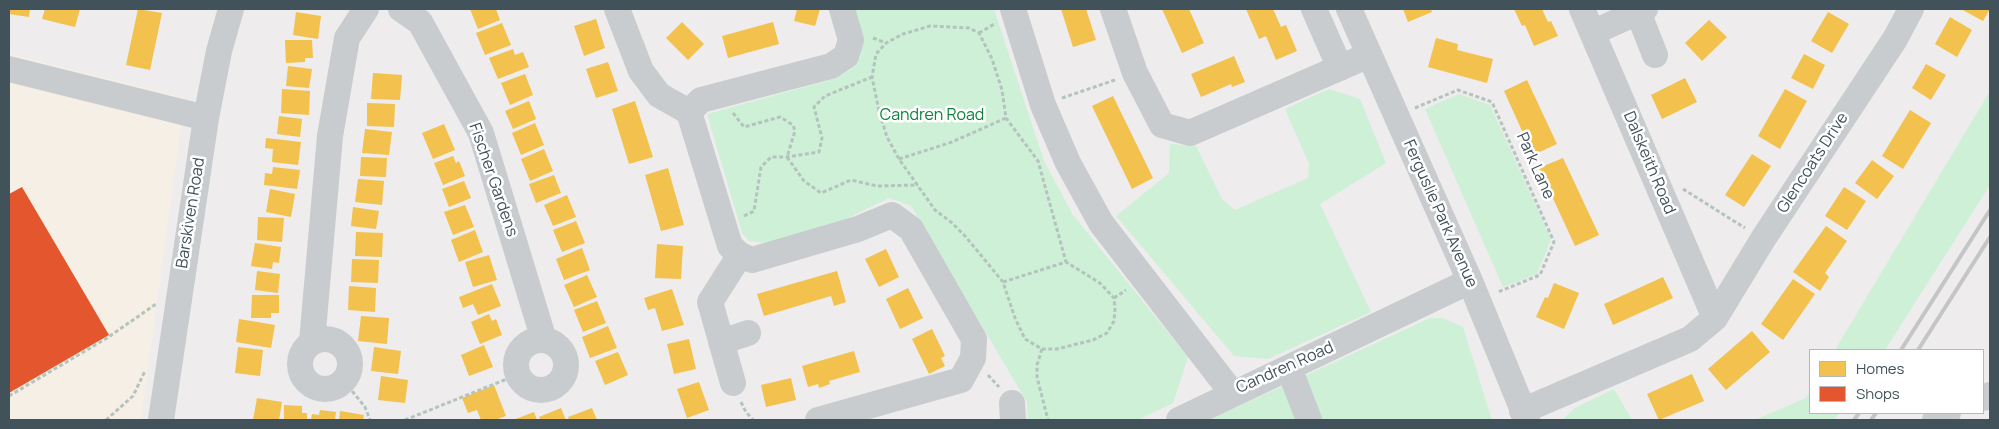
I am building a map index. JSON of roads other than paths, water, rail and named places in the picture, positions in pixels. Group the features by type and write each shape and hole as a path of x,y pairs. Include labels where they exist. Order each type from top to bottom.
{"street":[{"name":"Barskiven Road","path":"162,420 206,118 219,51 232,9"},
{"path":"312,342 328,338 343,345 351,359 348,375 337,386 321,389 314,386 307,381 300,365 301,356 305,348 312,342 330,136 347,38 366,9"},
{"name":"Fischer Gardens","path":"401,9 420,22 481,133 544,340"},
{"path":"617,9 641,71 659,95 689,112 730,246 740,255 752,260 858,229 892,215 911,229 974,339 973,358 961,380 818,420"},
{"path":"689,112 701,100 831,66 846,56 851,40 842,9"},
{"name":"Candren Road","path":"1014,9 1043,105 1068,163 1101,223 1233,394 1474,290"},
{"path":"1113,9 1135,73 1162,125 1190,133 1369,55"},
{"path":"1314,9 1340,68"},
{"name":"Ferguslie Park Avenue","path":"1350,9 1474,290 1525,415"},
{"name":"Dalskeith Road","path":"1582,9 1594,32 1715,318"},
{"name":"Glencoats Drive","path":"1525,415 1690,339 1715,318 1763,239 1889,47 1911,9"},
{"path":"1594,32 1641,10 1655,55"},
{"path":"9,69 206,118"},
{"path":"733,383 710,302 740,255"},
{"path":"721,342 748,333"},
{"path":"536,340 544,340 559,346 566,360 564,376 559,383 545,390 537,390 522,382 516,366 517,358 527,344 536,340"},
{"path":"1290,368 1309,420"},
{"path":"1179,420 1233,394"},
{"path":"1935,420 1946,414"}],"railway":[{"path":"1902,349 1990,210"},
{"path":"1919,349 1990,237"},
{"path":"1854,420 1858,414"},
{"path":"1871,420 1875,414"}]}
